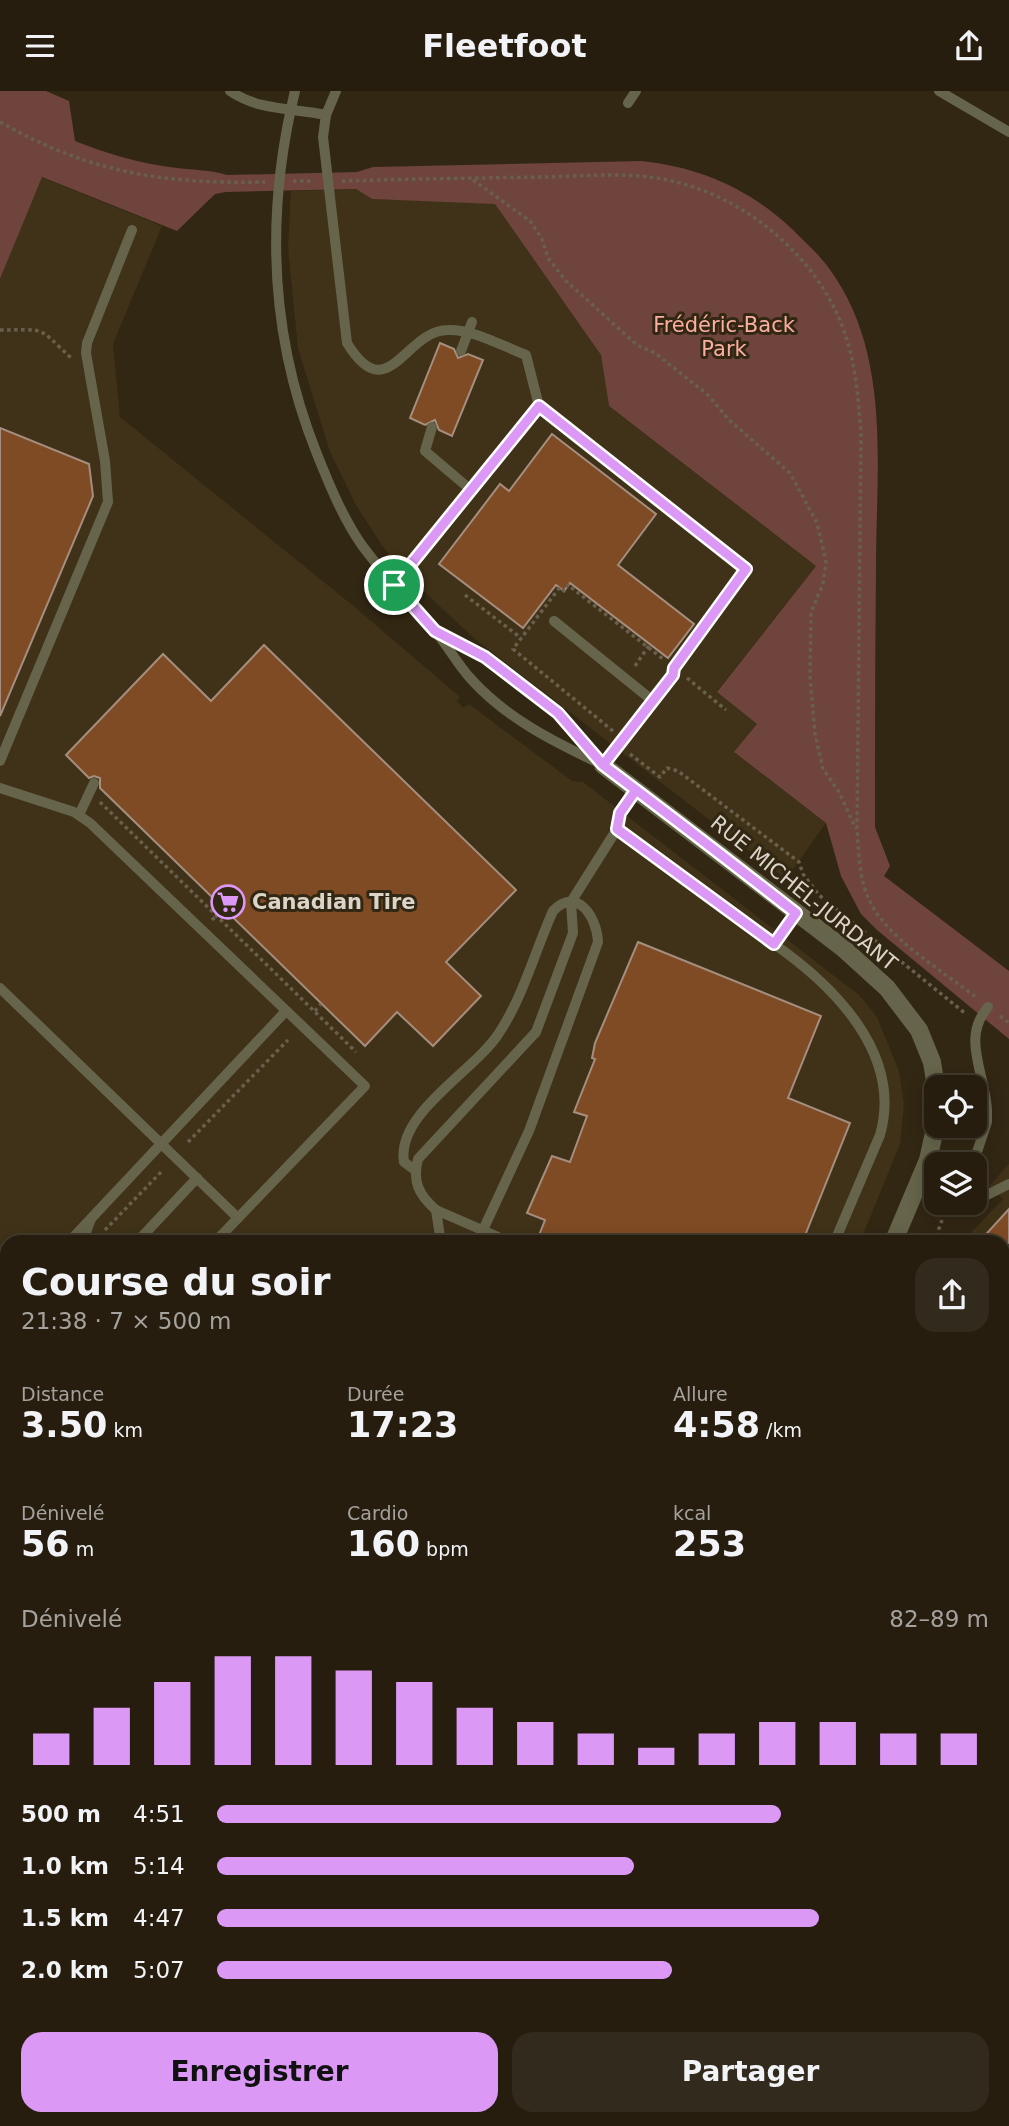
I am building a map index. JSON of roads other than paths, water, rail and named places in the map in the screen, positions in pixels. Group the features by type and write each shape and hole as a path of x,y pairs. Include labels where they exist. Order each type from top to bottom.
{"street":[{"name":"RUE MICHEL-JURDANT","path":"603,765 852,956 899,1000 926,1044 933,1075"},
{"path":"897,1235 928,1160 933,1138"}],"lane":[{"path":"230,91 260,106 291,107 326,115"},
{"path":"295,91 279,167 275,236 279,320 300,411 331,487 360,542 435,631 471,680 540,736 603,765"},
{"path":"336,91 326,115 323,137 347,343 356,358 369,368 382,369 396,365 431,334 449,329 468,333 526,355 539,406 746,569 653,701 603,765"},
{"path":"628,103 636,91"},
{"path":"939,91 1009,132"},
{"path":"0,761 108,502 105,461 86,353 87,343 132,230"},
{"path":"461,351 472,322"},
{"path":"394,585 539,406"},
{"path":"432,428 425,451 471,490"},
{"path":"554,621 653,701"},
{"path":"435,631 485,657 558,713 603,765"},
{"path":"79,815 94,783"},
{"path":"0,788 79,815 103,834 365,1086 222,1235"},
{"path":"494,1235 436,1210 419,1193 415,1170 425,1149 536,1032 573,933 571,902 617,829 620,813 636,790"},
{"path":"617,829 807,967 847,1009 873,1053 884,1090 884,1120 837,1235"},
{"path":"415,1170 404,1162 402,1150 413,1123 498,1037 553,911 560,904 571,902 586,908 593,916 598,942 528,1131 483,1230"},
{"path":"774,944 796,913"},
{"path":"0,988 238,1218"},
{"path":"977,1152 987,1122 987,1096 974,1035 977,1023 988,1007"},
{"path":"75,1235 286,1011"},
{"path":"143,1235 197,1178"},
{"path":"987,1195 1009,1184"},
{"path":"916,1189 924,1192"},
{"path":"85,1235 96,1210"},
{"path":"436,1210 440,1235"}],"place":[{"name":"Canadian Tire","path":"228,902"}],"park label":[{"name":"Frédéric-Back Park","path":"724,337"}]}
